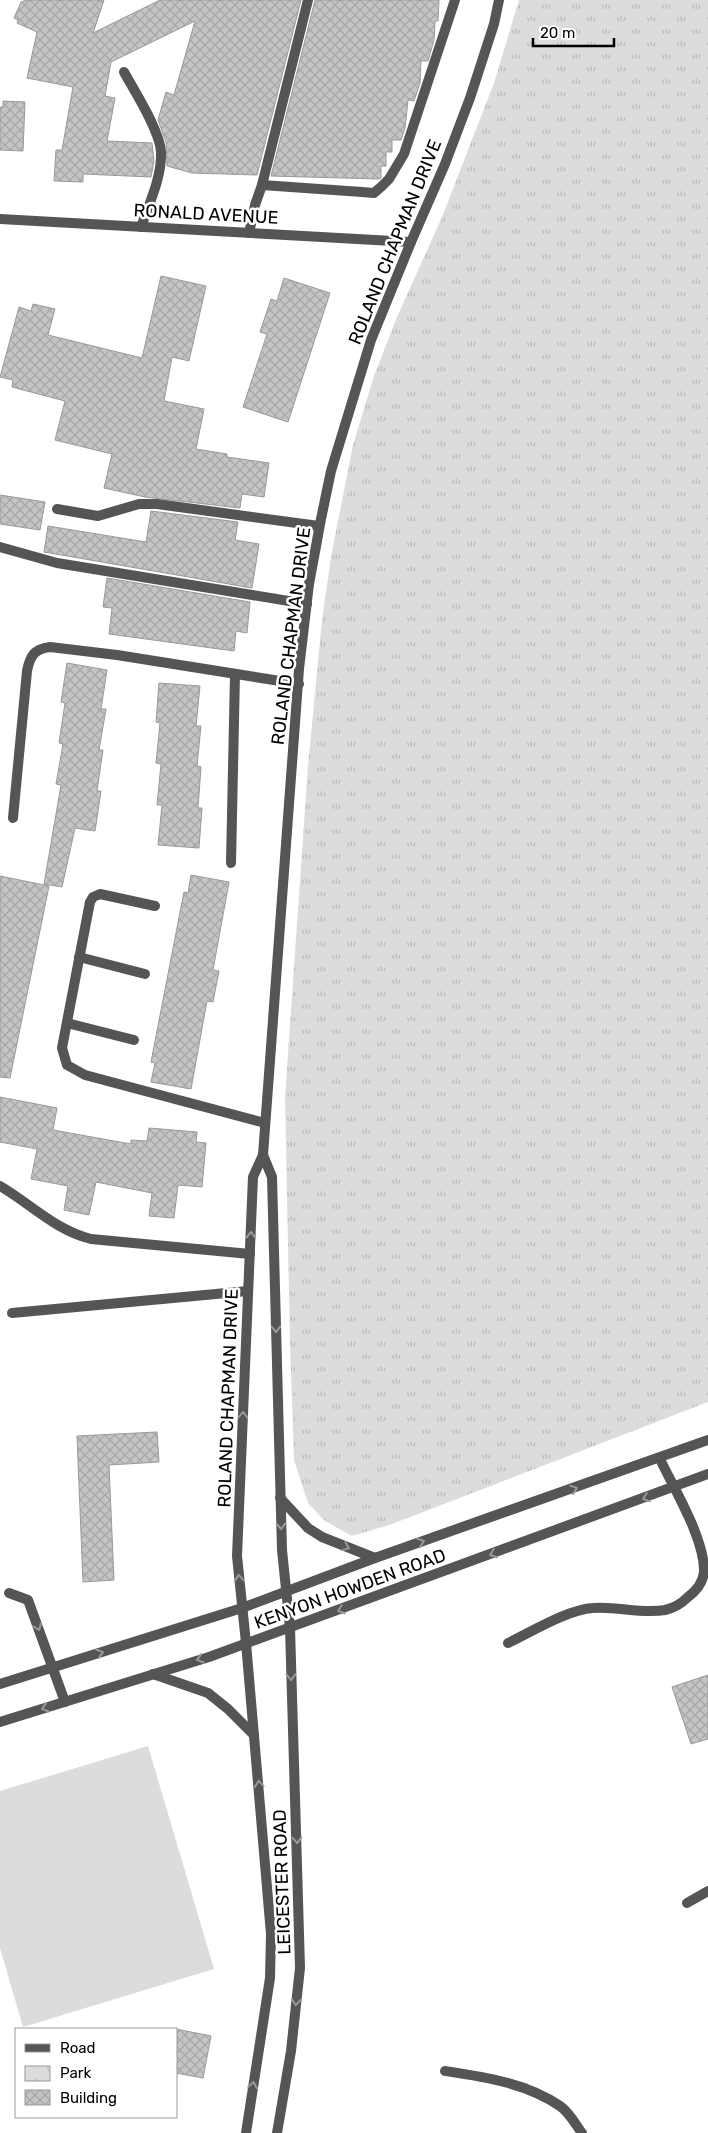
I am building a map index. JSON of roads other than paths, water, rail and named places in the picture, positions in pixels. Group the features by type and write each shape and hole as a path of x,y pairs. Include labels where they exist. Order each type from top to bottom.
{"street":[{"path":"249,233 308,0"},
{"path":"262,185 374,193 382,186 389,179 404,154 455,0"},
{"name":"ROLAND CHAPMAN DRIVE","path":"246,1643 237,1556 253,1177 263,1155 298,684 307,604 319,526 330,471 371,340 410,242 445,164 470,98 494,24 499,0"},
{"path":"124,72 158,139 161,152 154,191 141,227"},
{"name":"RONALD AVENUE","path":"0,219 410,242"},
{"path":"57,510 98,516 138,504 157,504 319,526"},
{"path":"0,547 57,562 307,604"},
{"path":"13,818 27,671 33,654 40,648 50,647 117,655 298,684"},
{"path":"230,863 235,674"},
{"path":"155,906 100,894 90,902 62,1048 67,1065 85,1075 266,1124"},
{"path":"80,957 145,974"},
{"path":"67,1024 134,1040"},
{"name":"ROLAND CHAPMAN DRIVE","path":"263,1155 272,1176 282,1550 290,1628"},
{"path":"0,1186 52,1223 77,1236 91,1239 250,1254"},
{"path":"12,1313 248,1291"},
{"name":"KENYON HOWDEN ROAD","path":"0,1684 242,1608 375,1558 708,1440"},
{"path":"508,1642 574,1612 592,1608 651,1612 668,1609 681,1603 704,1586 701,1546 660,1458"},
{"name":"KENYON HOWDEN ROAD","path":"0,1722 153,1674 290,1628 708,1474"},
{"path":"280,1498 308,1528 322,1537 375,1558"},
{"path":"9,1593 28,1600 54,1667 65,1702"},
{"name":"LEICESTER ROAD","path":"277,2133 291,2050 300,1968 290,1628"},
{"name":"LEICESTER ROAD","path":"246,1643 268,1893 270,1943 270,1978 246,2133"},
{"path":"153,1674 208,1693 228,1709 254,1735"},
{"path":"687,1903 708,1891"},
{"path":"445,2071 489,2078 529,2090 562,2107 582,2133"}]}
